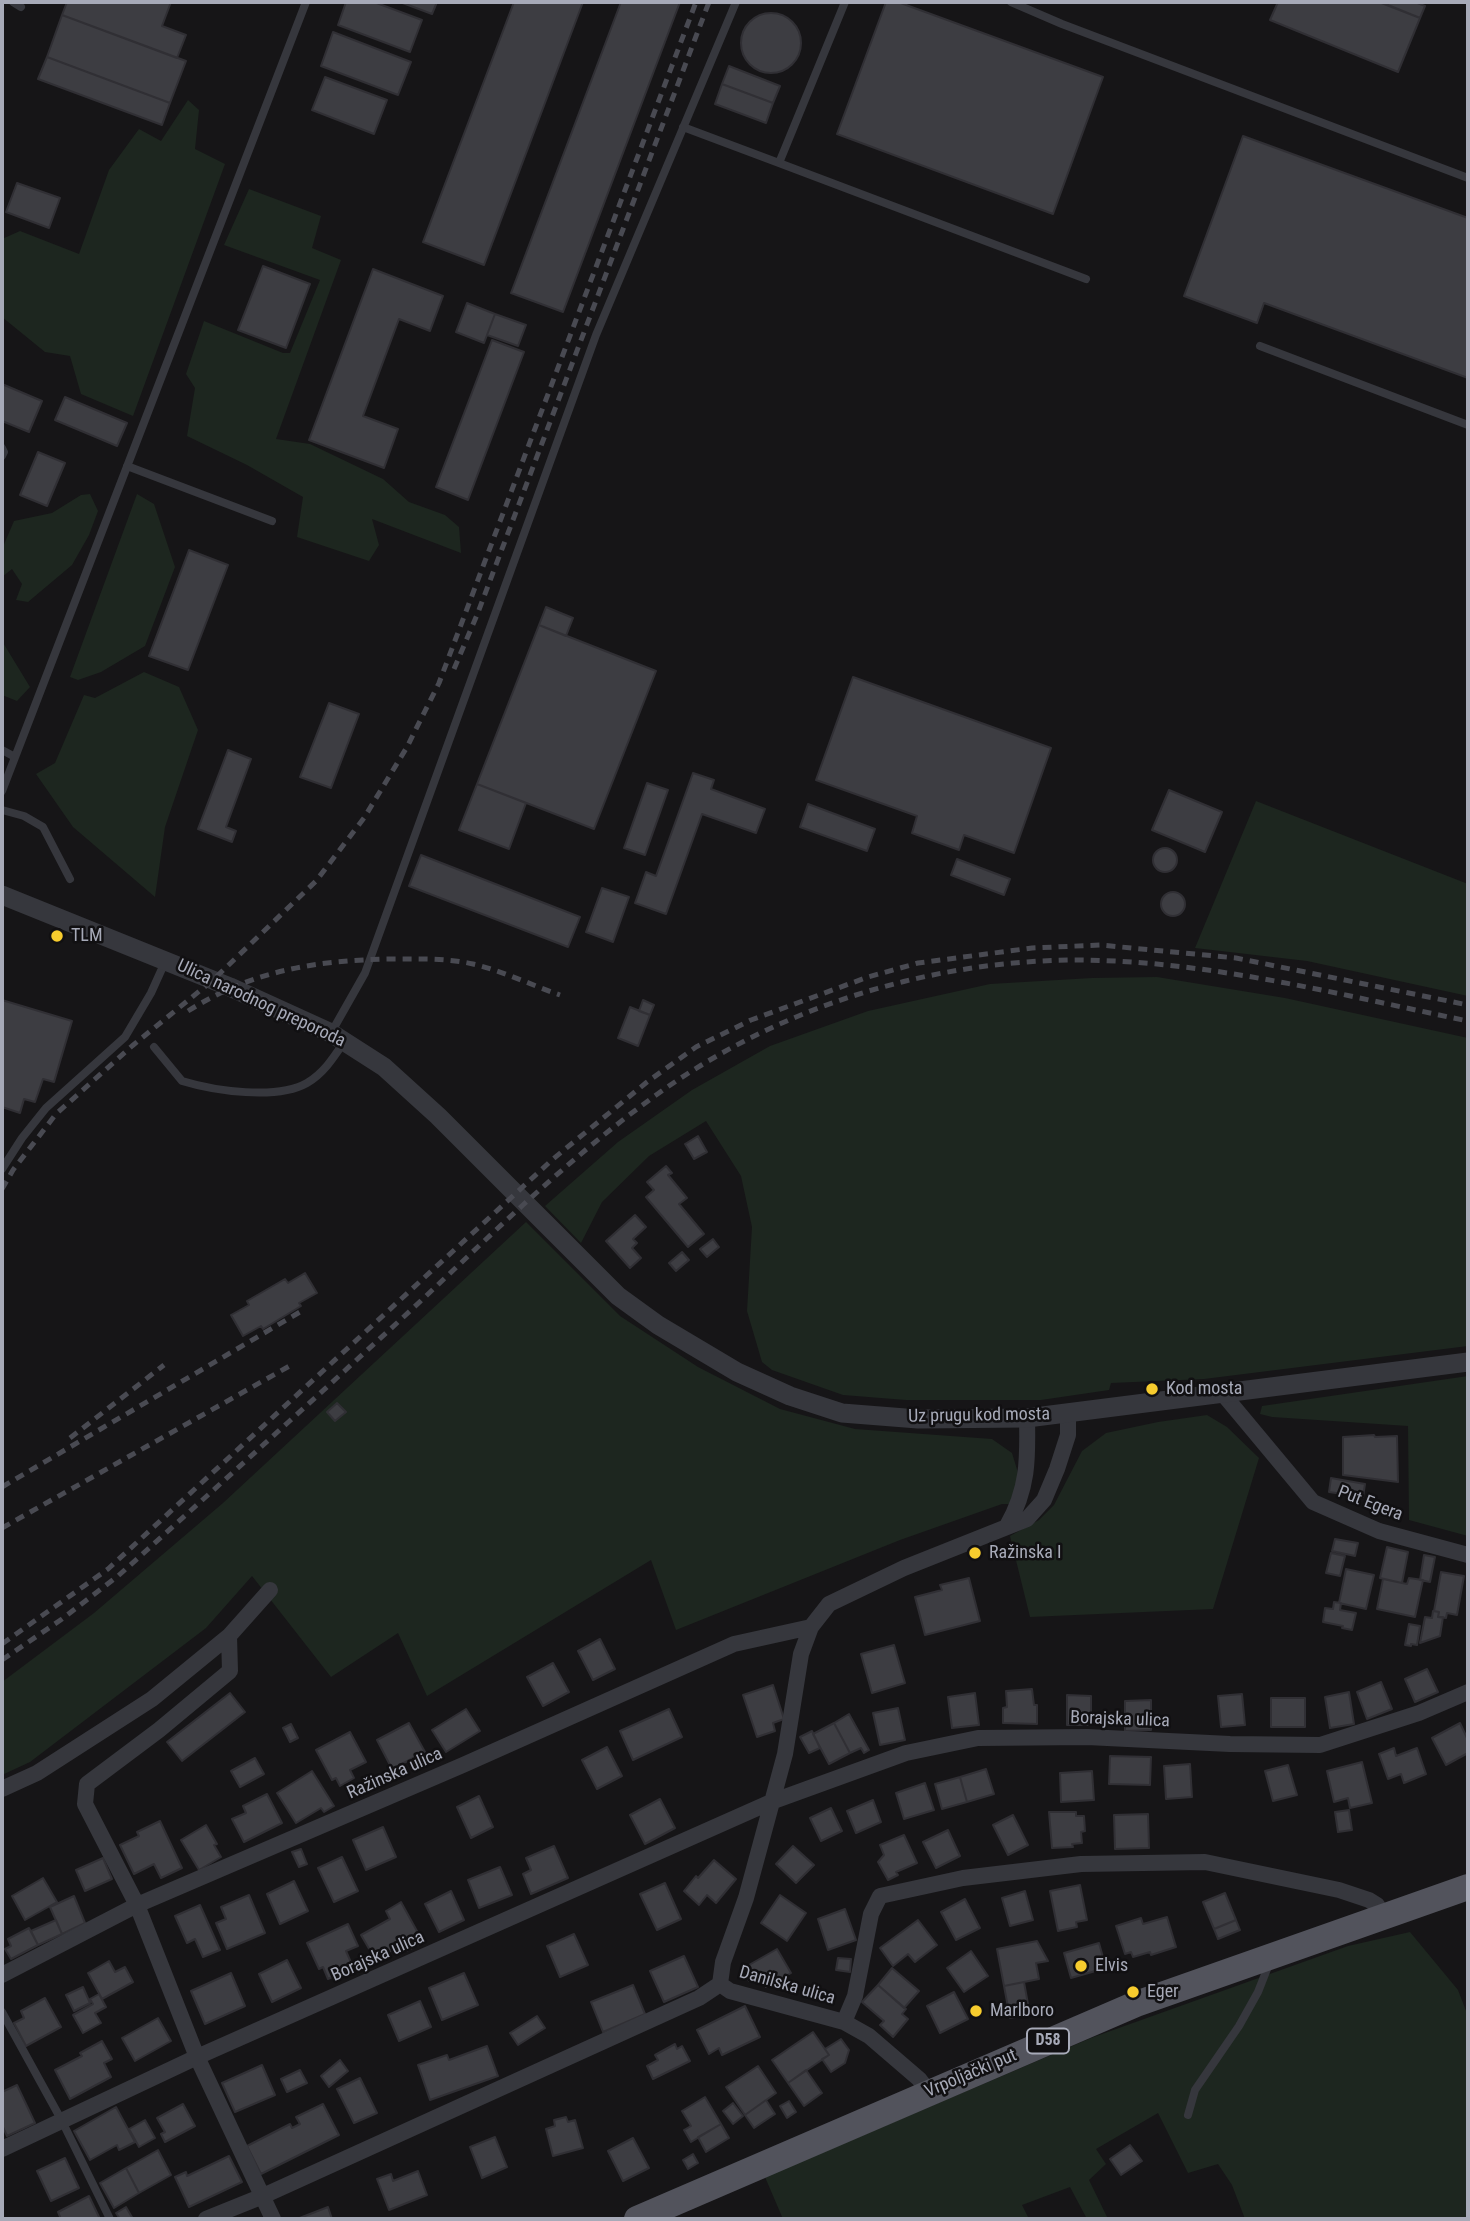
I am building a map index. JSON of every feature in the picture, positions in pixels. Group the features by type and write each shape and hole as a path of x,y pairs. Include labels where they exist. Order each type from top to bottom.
{"main road":[{"name":"Vrpoljački put","path":"638,2219 1136,2004 1468,1887"}],"street":[{"name":"Ulica narodnog preporoda","path":"2,895 230,987 338,1038 384,1067 547,1225"},
{"name":"Uz prugu kod mosta","path":"547,1225 618,1296 658,1325 737,1373 790,1396 842,1413 918,1419 1027,1418 1468,1362"},
{"name":"Put Egera","path":"1223,1394 1313,1502 1378,1531 1468,1555"},
{"path":"720,1984 723,1962 746,1898 785,1754 801,1654 811,1627 829,1604 904,1568 1027,1519 1044,1500 1057,1469 1068,1435 1068,1413"},
{"path":"1007,1526 1019,1505 1025,1480 1027,1418"},
{"path":"2,1789 37,1773 152,1699 229,1636 271,1590"},
{"name":"Ražinska ulica","path":"2,1975 138,1905 438,1776 734,1644 811,1627"},
{"path":"229,1636 230,1671 159,1730 87,1784 85,1804 138,1905 197,2057 273,2219"},
{"name":"Borajska ulica","path":"2,2149 197,2057 771,1802 906,1753 978,1738 1087,1737 1320,1745 1419,1713 1468,1692"},
{"name":"Danilska ulica","path":"206,2219 263,2196 699,1998 720,1984 730,1992 844,2022 855,1996 872,1914 880,1896 962,1878 1081,1864 1205,1862 1339,1890 1377,1905 1383,1916"},
{"path":"844,2022 869,2036 919,2079 929,2092"}],"lane":[{"path":"13,2 21,7"},
{"path":"2,791 306,2"},
{"path":"153,1047 182,1081 231,1089 276,1092 292,1089 308,1082 326,1068 365,973 596,335 736,2"},
{"path":"779,163 845,2"},
{"path":"1011,2 1062,24 1468,178"},
{"path":"683,128 1086,279"},
{"path":"1260,346 1468,425"},
{"path":"2,448 2,456"},
{"path":"127,466 272,521"},
{"path":"2,750 15,757"},
{"path":"2,810 24,816 43,827 70,879"},
{"path":"2,1169 46,1108 125,1037 151,993 165,961"},
{"path":"1188,2115 1195,2090 1239,2026 1258,1992 1273,1955"},
{"path":"2,2012 62,2121 110,2219"}],"shaded area":[{"path":"188,100 199,110 195,149 225,164 133,416 81,394 70,356 45,352 2,317 2,239 20,231 79,254 109,170 139,129 161,141"},
{"path":"249,189 321,216 312,248 341,260 276,439 310,444 383,479 409,502 445,515 459,527 461,553 372,519 379,545 369,561 297,537 303,497 247,465 187,436 195,388 186,374 204,321 283,353 290,353 320,280 224,245"},
{"path":"90,494 98,511 89,535 72,565 28,602 16,600 22,584 12,569 2,577 2,549 14,521 52,513 81,495"},
{"path":"137,494 154,504 175,567 145,646 101,672 78,680 70,677"},
{"path":"2,641 30,687 17,701 2,695"},
{"path":"144,672 179,687 198,730 165,827 155,897 73,827 36,774 55,763 84,695 95,698"},
{"path":"1256,801 1468,884 1468,996 1307,961 1195,948"},
{"path":"1157,977 1285,998 1468,1038 1468,1346 1204,1379 1111,1383 1109,1390 1041,1400 906,1400 843,1395 772,1370 762,1362 747,1311 752,1227 741,1176 706,1121 649,1156 602,1202 581,1243 545,1206 618,1142 692,1090 770,1046 868,1011 990,984"},
{"path":"526,1222 620,1316 698,1367 780,1409 855,1429 992,1439 1012,1453 1019,1476 1012,1504 1002,1504 900,1540 676,1630 651,1560 427,1696 398,1633 331,1677 252,1576 206,1628 30,1762 2,1775 2,1682 94,1613 223,1503"},
{"path":"1468,1376 1468,1536 1409,1520 1408,1426 1260,1414 1262,1406"},
{"path":"1207,1415 1227,1427 1259,1458 1213,1609 1030,1617 1010,1536 1039,1520 1054,1505 1082,1451 1106,1433"},
{"path":"1410,1932 1458,1990 1468,2016 1468,2219 1245,2219 1232,2185 1218,2164 1188,2173 1158,2113 1096,2149 1106,2164 1089,2180 1108,2219 1087,2219 1070,2187 1022,2205 1029,2219 783,2219 765,2177 1091,2038 1348,1946"}],"building":[{"path":"67,2 171,2 162,26 186,35 177,58 62,15"},
{"path":"346,2 374,2 422,20 410,52 338,25"},
{"path":"400,2 437,2 432,14"},
{"path":"514,2 583,2 484,265 423,242"},
{"path":"621,2 680,2 563,312 511,293"},
{"path":"886,2 898,2 1103,77 1053,214 837,134"},
{"path":"1278,2 1379,2 1420,18 1398,72 1270,20"},
{"path":"1389,2 1415,2 1425,6 1420,18 1388,5"},
{"path":"765,13 777,13 796,26 801,43 799,55 788,68 777,73 765,73 746,60 741,49 741,37 754,18"},
{"path":"62,15 186,61 170,103 47,57"},
{"path":"333,32 411,62 398,95 321,66"},
{"path":"47,57 170,103 162,125 38,79"},
{"path":"729,66 780,86 773,103 722,84"},
{"path":"325,77 387,100 374,134 312,110"},
{"path":"722,84 773,103 766,123 715,104"},
{"path":"1243,136 1468,218 1468,378 1264,303 1257,323 1184,296"},
{"path":"17,183 60,198 49,228 6,212"},
{"path":"263,266 310,284 286,348 238,330"},
{"path":"373,269 443,296 430,331 399,319 363,416 398,429 384,468 309,440"},
{"path":"467,303 495,314 484,343 456,332"},
{"path":"495,314 526,325 518,346 487,335"},
{"path":"492,340 524,352 468,500 436,487"},
{"path":"2,384 42,401 29,432 2,421"},
{"path":"65,397 127,423 117,446 55,420"},
{"path":"38,452 65,463 47,506 20,495"},
{"path":"189,550 228,565 188,670 149,656"},
{"path":"546,607 573,618 566,636 539,625"},
{"path":"539,625 656,671 594,829 477,784"},
{"path":"853,677 1051,748 1014,853 964,835 959,850 912,833 917,816 816,780"},
{"path":"329,703 359,714 331,788 300,777"},
{"path":"228,750 251,759 226,827 236,831 232,842 198,829"},
{"path":"693,773 714,780 711,789 765,809 756,833 702,814 666,914 635,903 646,872 656,876"},
{"path":"647,783 668,790 645,855 624,848"},
{"path":"477,784 526,803 509,849 459,830"},
{"path":"1169,790 1222,812 1205,852 1152,830"},
{"path":"808,804 875,829 867,851 800,827"},
{"path":"1165,848 1176,855 1177,860 1170,871 1165,872 1154,865 1153,860 1160,849"},
{"path":"421,855 580,917 568,947 409,886"},
{"path":"957,859 1010,879 1004,895 951,875"},
{"path":"602,888 629,897 613,942 586,932"},
{"path":"1173,892 1184,899 1185,904 1178,915 1173,916 1162,909 1161,904 1168,893"},
{"path":"2,1000 72,1021 54,1082 43,1079 35,1102 24,1099 20,1113 2,1107"},
{"path":"643,1000 654,1005 650,1015 639,1011"},
{"path":"630,1007 650,1015 638,1046 618,1038"},
{"path":"698,1136 707,1152 694,1159 685,1144"},
{"path":"666,1166 672,1173 668,1175 687,1198 679,1204 704,1234 688,1247 646,1197 654,1190 647,1182"},
{"path":"635,1215 646,1227 633,1239 637,1243 632,1248 641,1258 630,1268 606,1241"},
{"path":"713,1239 719,1247 707,1257 700,1249"},
{"path":"682,1252 689,1260 676,1271 669,1263"},
{"path":"305,1273 317,1293 263,1329 261,1326 243,1336 231,1315 249,1305 247,1301 285,1279 288,1283"},
{"path":"337,1403 346,1412 335,1421 327,1412"},
{"path":"1397,1436 1398,1482 1343,1475 1343,1437"},
{"path":"1331,1478 1365,1484 1363,1497 1329,1492"},
{"path":"1335,1539 1358,1543 1355,1556 1332,1551"},
{"path":"1387,1547 1408,1552 1402,1583 1380,1578"},
{"path":"1331,1553 1345,1556 1340,1576 1326,1573"},
{"path":"1424,1555 1435,1557 1430,1582 1420,1580"},
{"path":"1346,1569 1374,1575 1366,1609 1339,1603"},
{"path":"1441,1572 1464,1576 1457,1615 1447,1613 1446,1618 1438,1617 1439,1612 1434,1611"},
{"path":"969,1578 980,1621 925,1635 915,1597 942,1590 940,1585"},
{"path":"1409,1578 1423,1580 1415,1617 1377,1609 1383,1579 1407,1584"},
{"path":"1334,1602 1341,1603 1340,1610 1356,1613 1352,1630 1323,1622 1325,1608 1333,1609"},
{"path":"1433,1611 1439,1612 1438,1617 1443,1617 1440,1636 1420,1643 1425,1617 1432,1618"},
{"path":"1409,1624 1420,1626 1417,1645 1405,1645"},
{"path":"600,1639 615,1669 593,1680 578,1651"},
{"path":"894,1645 905,1683 872,1693 861,1654"},
{"path":"553,1663 569,1692 543,1706 527,1677"},
{"path":"1427,1669 1438,1692 1415,1702 1405,1679"},
{"path":"1381,1682 1392,1709 1367,1719 1357,1692"},
{"path":"773,1685 784,1719 773,1723 775,1731 757,1737 743,1695"},
{"path":"1032,1689 1034,1705 1037,1705 1037,1724 1003,1723 1003,1708 1007,1707 1006,1691"},
{"path":"1349,1692 1354,1724 1330,1728 1325,1697"},
{"path":"230,1693 245,1712 182,1761 167,1742"},
{"path":"975,1693 979,1725 952,1728 948,1697"},
{"path":"1242,1694 1245,1725 1221,1727 1218,1696"},
{"path":"1067,1695 1091,1696 1091,1725 1067,1725"},
{"path":"1271,1698 1305,1698 1305,1727 1271,1727"},
{"path":"1151,1700 1151,1730 1125,1731 1125,1701"},
{"path":"898,1708 905,1740 880,1745 873,1713"},
{"path":"466,1709 480,1731 446,1752 432,1730"},
{"path":"669,1709 682,1737 633,1760 620,1731"},
{"path":"849,1714 869,1750 864,1753 861,1748 850,1753 834,1723"},
{"path":"409,1723 425,1752 392,1769 377,1740"},
{"path":"834,1723 850,1753 829,1764 813,1734"},
{"path":"1460,1723 1468,1740 1468,1753 1446,1765 1432,1738"},
{"path":"291,1724 298,1738 290,1742 283,1728"},
{"path":"812,1731 820,1748 809,1753 800,1737"},
{"path":"350,1732 366,1762 350,1770 354,1778 340,1786 336,1778 332,1780 316,1750"},
{"path":"607,1747 622,1776 597,1789 582,1760"},
{"path":"1394,1748 1396,1756 1417,1748 1426,1774 1404,1783 1401,1774 1388,1779 1379,1754"},
{"path":"1110,1756 1151,1757 1150,1785 1109,1784"},
{"path":"255,1758 264,1774 240,1787 231,1771"},
{"path":"1362,1762 1372,1803 1350,1808 1348,1798 1334,1802 1327,1771"},
{"path":"1190,1764 1192,1797 1166,1799 1164,1766"},
{"path":"1288,1765 1297,1795 1273,1801 1265,1771"},
{"path":"986,1769 994,1794 967,1802 960,1777"},
{"path":"312,1771 334,1806 324,1812 321,1808 296,1823 277,1793"},
{"path":"1092,1771 1094,1800 1061,1802 1060,1773"},
{"path":"960,1777 967,1802 942,1809 935,1784"},
{"path":"925,1783 934,1810 904,1819 896,1793"},
{"path":"267,1794 282,1823 244,1842 232,1819 246,1813 243,1806"},
{"path":"479,1796 493,1827 471,1838 457,1807"},
{"path":"660,1799 675,1828 645,1844 630,1815"},
{"path":"873,1800 881,1822 856,1833 847,1811"},
{"path":"831,1808 842,1831 821,1841 810,1818"},
{"path":"1349,1810 1352,1830 1338,1832 1335,1812"},
{"path":"1049,1812 1076,1812 1076,1816 1084,1816 1085,1831 1081,1832 1082,1843 1072,1844 1073,1847 1052,1848"},
{"path":"1148,1814 1149,1848 1115,1849 1114,1815"},
{"path":"1013,1815 1028,1845 1008,1855 993,1825"},
{"path":"160,1821 182,1868 161,1878 154,1864 134,1874 120,1845 139,1836 137,1832"},
{"path":"206,1825 221,1857 199,1870 181,1840"},
{"path":"383,1827 396,1857 366,1870 353,1840"},
{"path":"948,1830 960,1856 936,1868 923,1842"},
{"path":"904,1835 917,1863 896,1872 898,1875 888,1880 878,1862 884,1855 880,1845"},
{"path":"554,1846 568,1878 531,1894 523,1874 531,1870 526,1858"},
{"path":"793,1846 814,1865 796,1883 776,1864"},
{"path":"301,1849 307,1864 299,1867 292,1852"},
{"path":"342,1857 358,1891 334,1902 318,1868"},
{"path":"103,1858 112,1879 85,1891 76,1870"},
{"path":"714,1860 736,1879 716,1903 707,1895 699,1905 684,1891"},
{"path":"500,1867 512,1895 479,1908 468,1880"},
{"path":"43,1878 57,1902 25,1920 12,1896"},
{"path":"294,1881 308,1911 280,1924 267,1894"},
{"path":"665,1883 681,1919 657,1930 640,1894"},
{"path":"1080,1885 1087,1920 1076,1922 1077,1927 1058,1931 1050,1891"},
{"path":"451,1891 464,1920 439,1932 425,1904"},
{"path":"1025,1891 1033,1920 1010,1926 1002,1898"},
{"path":"1225,1893 1236,1920 1214,1929 1203,1902"},
{"path":"249,1895 265,1933 227,1949 216,1923 226,1919 221,1907"},
{"path":"780,1895 806,1913 787,1941 761,1923"},
{"path":"74,1896 85,1923 62,1934 50,1907"},
{"path":"965,1899 980,1928 956,1940 941,1912"},
{"path":"401,1902 423,1942 407,1951 404,1944 375,1959 361,1935 390,1919 386,1911"},
{"path":"200,1905 220,1950 203,1957 195,1939 187,1943 175,1916"},
{"path":"845,1909 856,1940 828,1950 818,1919"},
{"path":"1167,1917 1176,1947 1151,1955 1150,1952 1133,1957 1131,1952 1125,1954 1116,1926 1141,1918 1143,1924"},
{"path":"56,1920 62,1934 38,1945 31,1931"},
{"path":"918,1920 937,1945 915,1962 908,1954 893,1966 880,1948"},
{"path":"1236,1920 1240,1930 1218,1939 1214,1929"},
{"path":"348,1924 358,1946 346,1951 353,1967 328,1979 323,1967 319,1969 307,1943"},
{"path":"29,1928 38,1945 11,1959 5,1949 11,1946 8,1939"},
{"path":"574,1934 588,1965 560,1977 547,1946"},
{"path":"1037,1941 1048,1961 1036,1963 1039,1979 1004,1986 997,1949"},
{"path":"1099,1943 1106,1968 1071,1978 1064,1953"},
{"path":"777,1949 791,1973 766,1987 759,1975 749,1981 742,1969"},
{"path":"971,1951 988,1976 964,1992 947,1968"},
{"path":"684,1956 698,1987 664,2002 650,1971"},
{"path":"838,1958 851,1959 850,1972 836,1970"},
{"path":"287,1960 301,1988 272,2002 259,1974"},
{"path":"109,1961 115,1972 125,1967 133,1982 102,1999 88,1973"},
{"path":"892,1968 919,1991 904,2008 878,1985"},
{"path":"231,1973 245,2006 205,2024 191,1991"},
{"path":"464,1973 478,2005 442,2020 429,1988"},
{"path":"1024,1982 1030,2015 1010,2018 1004,1986"},
{"path":"633,1985 645,2014 603,2032 591,2002"},
{"path":"878,1985 906,2009 902,2014 908,2019 893,2037 880,2025 884,2021 862,2002"},
{"path":"83,1987 90,2003 74,2011 66,1995"},
{"path":"954,1992 968,2019 940,2033 927,2006"},
{"path":"99,1994 106,2007 95,2013 101,2023 83,2033 73,2015 93,2004 90,1999"},
{"path":"45,1998 61,2027 26,2046 14,2023 24,2018 21,2011"},
{"path":"420,2001 431,2027 399,2041 388,2015"},
{"path":"745,2006 760,2037 722,2055 719,2048 709,2054 697,2030"},
{"path":"537,2016 545,2028 518,2045 510,2033"},
{"path":"158,2018 171,2041 135,2061 122,2038"},
{"path":"813,2032 829,2055 788,2083 772,2060"},
{"path":"841,2039 849,2050 845,2063 831,2072 822,2059 829,2055 825,2049"},
{"path":"102,2041 112,2059 104,2063 111,2077 70,2099 55,2070 82,2056 80,2053"},
{"path":"675,2044 677,2049 682,2046 690,2061 653,2079 647,2066 658,2060 655,2055"},
{"path":"487,2046 498,2076 430,2100 418,2065 447,2055 449,2060"},
{"path":"340,2060 348,2071 329,2087 321,2076"},
{"path":"262,2065 275,2095 235,2112 222,2083"},
{"path":"758,2066 776,2093 745,2115 726,2087"},
{"path":"300,2070 307,2083 287,2092 281,2079"},
{"path":"806,2070 822,2093 804,2106 788,2083"},
{"path":"360,2078 377,2113 354,2123 337,2089"},
{"path":"17,2085 35,2123 7,2136 2,2125 2,2092"},
{"path":"705,2097 721,2124 691,2142 684,2130 691,2126 682,2111"},
{"path":"766,2100 775,2114 754,2128 745,2115"},
{"path":"789,2101 796,2112 787,2118 780,2106"},
{"path":"733,2103 743,2116 733,2124 723,2111"},
{"path":"183,2104 195,2126 165,2142 161,2134 165,2132 157,2118"},
{"path":"323,2104 339,2135 261,2174 247,2146 290,2124 292,2128 300,2124 296,2117"},
{"path":"116,2107 135,2142 119,2150 117,2145 90,2160 74,2131"},
{"path":"566,2117 568,2122 575,2120 583,2148 553,2156 546,2129 555,2126 554,2120"},
{"path":"145,2120 155,2138 139,2147 129,2129"},
{"path":"721,2124 729,2138 706,2152 698,2137"},
{"path":"495,2137 507,2167 482,2178 470,2147"},
{"path":"633,2138 649,2168 623,2181 608,2151"},
{"path":"1130,2145 1142,2161 1121,2175 1110,2159"},
{"path":"158,2150 171,2175 139,2193 126,2168"},
{"path":"693,2154 698,2163 688,2169 683,2160"},
{"path":"229,2156 242,2182 189,2207 175,2177 186,2172 187,2176"},
{"path":"65,2158 79,2188 51,2201 37,2171"},
{"path":"126,2168 139,2193 114,2208 100,2183"},
{"path":"418,2171 427,2195 389,2210 377,2179 391,2174 393,2181"},
{"path":"89,2196 100,2219 61,2219 58,2212"},
{"path":"126,2207 133,2219 120,2219 116,2213"},
{"path":"328,2207 332,2219 297,2219"}],"railway":[{"path":"2,1189 13,1170 56,1114 132,1046 213,980 316,881 364,818 407,747 439,683 696,2"},
{"path":"454,669 477,615 709,2"},
{"path":"2,1644 108,1569 553,1159 647,1082 696,1047 751,1020 868,977 918,963 1032,948 1100,945 1236,958 1468,1005"},
{"path":"188,1011 212,997 262,977 312,965 365,960 423,959 463,962 495,970 560,995"},
{"path":"2,1660 118,1576 528,1201 620,1122 699,1066 749,1038 801,1015 855,995 910,980 1023,962 1080,960 1178,966 1227,973 1468,1021"},
{"path":"2,1487 305,1309"},
{"path":"2,1528 293,1364"},
{"path":"70,1438 164,1365"}],"place":[{"name":"TLM","path":"57,936"},
{"name":"Kod mosta","path":"1152,1389"},
{"name":"Ražinska I","path":"975,1553"},
{"name":"Elvis","path":"1081,1966"},
{"name":"Eger","path":"1133,1992"},
{"name":"Marlboro","path":"976,2011"}]}
